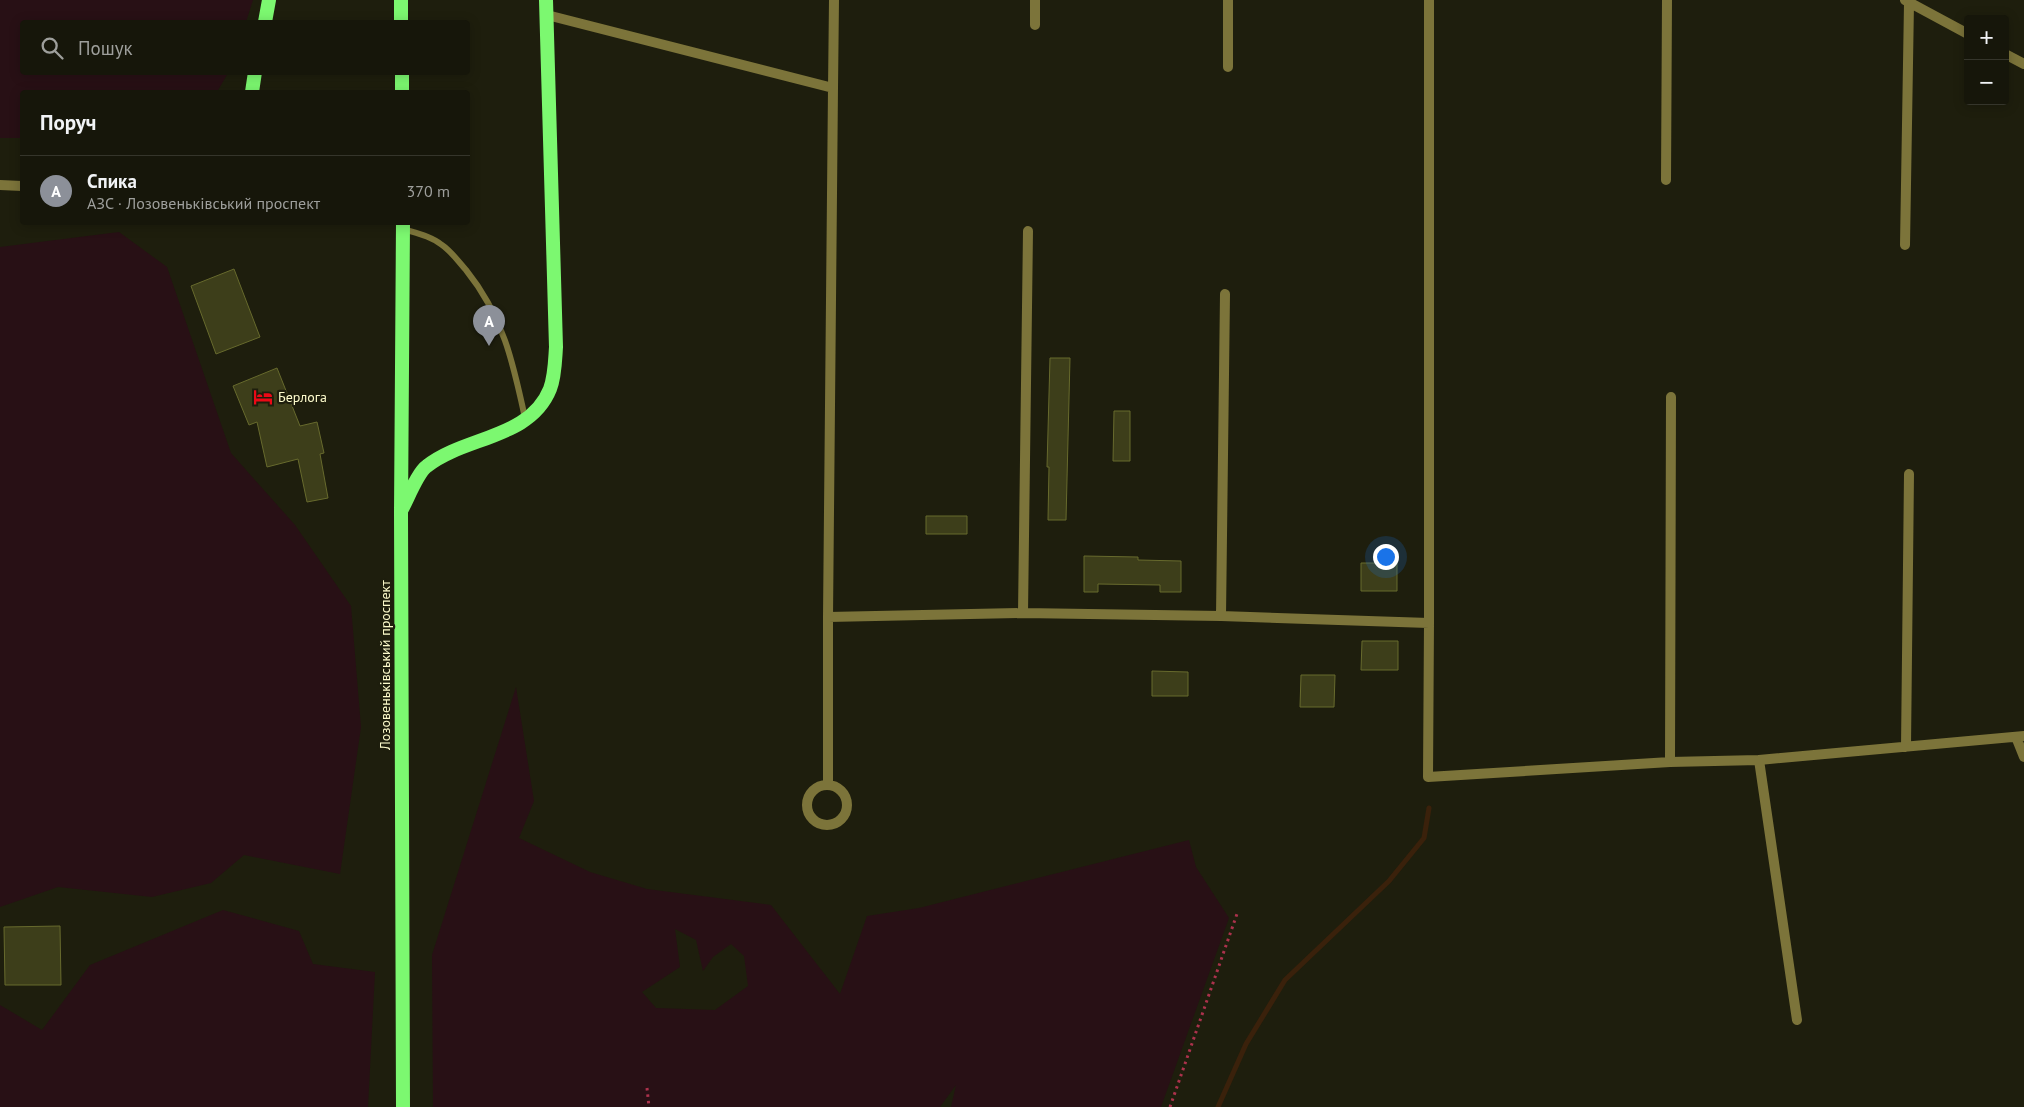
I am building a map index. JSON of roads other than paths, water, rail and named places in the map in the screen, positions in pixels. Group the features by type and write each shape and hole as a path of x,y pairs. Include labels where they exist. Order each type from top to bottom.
{"highway":[{"path":"265,20 269,0"},
{"path":"401,0 401,20"},
{"path":"401,512 425,467 450,452 516,426 543,403 550,387 556,347 546,0"},
{"path":"252,90 255,75"},
{"path":"402,75 402,90"},
{"name":"Лозовеньківський проспект","path":"402,1107 401,512 403,226"}],"street":[{"path":"828,784 834,0"},
{"path":"1035,0 1035,25"},
{"path":"1228,0 1228,67"},
{"path":"1429,0 1428,777 1670,762 1759,760 2020,737 2024,757"},
{"path":"1666,180 1667,0"},
{"path":"1906,245 1907,1 1964,32"},
{"path":"547,15 833,88"},
{"path":"2009,56 2024,64"},
{"path":"0,185 20,186"},
{"path":"1023,613 1028,231"},
{"path":"1222,616 1225,294"},
{"path":"1670,762 1671,397"},
{"path":"1906,747 1909,474"},
{"path":"828,616 1023,613 1222,616 1429,623"},
{"path":"1759,760 1797,1020"}],"lane":[{"path":"403,226 441,244 452,253 482,290 497,318 512,358 525,420"}],"waterway":[{"path":"1218,1107 1246,1044 1285,980 1389,881 1424,838 1429,808"}],"place":[{"name":"Спика","path":"489,346"},
{"name":"Берлога","path":"263,397"}]}
